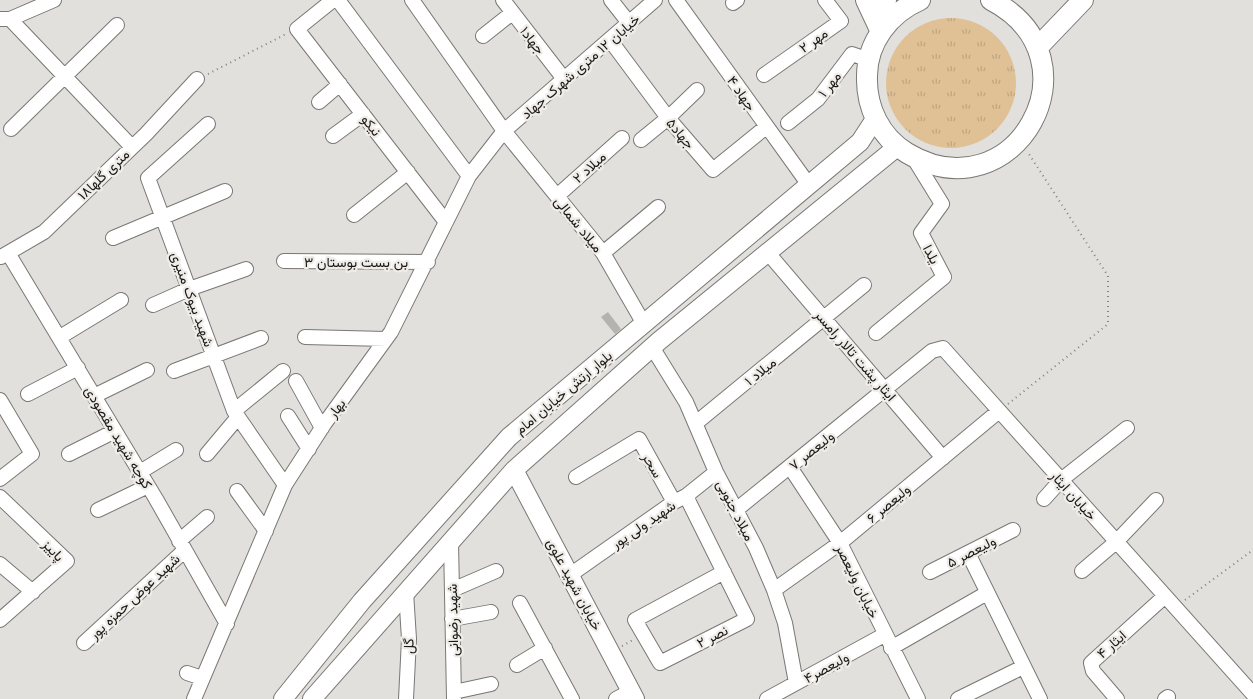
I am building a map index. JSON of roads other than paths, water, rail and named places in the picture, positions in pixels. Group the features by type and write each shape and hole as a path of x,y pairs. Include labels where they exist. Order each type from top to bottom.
{"highway":[{"path":"1038,47 1083,0"},
{"path":"874,1 880,32"},
{"path":"909,2 880,32 866,75 868,97 875,119 884,134 905,152 924,163 954,169 984,164 1011,149 1030,128 1041,102 1044,74 1038,47 1026,26 1006,3"}],"main road":[{"name":"بلوار ارتش خیابان امام","path":"283,699 362,601 509,436 860,142 875,119"},
{"path":"855,146 866,148 871,154 872,162 869,170"},
{"name":"بلوار ارتش خیابان امام","path":"312,699 514,470 652,347 869,170 905,152"},
{"name":"خیابان شهید علوی","path":"514,470 611,652 627,696"}],"street":[{"path":"54,0 5,19 64,76 131,146"},
{"name":"نیکو","path":"333,0 297,28 446,222"},
{"path":"338,0 469,176"},
{"name":"میلاد شمالی","path":"412,0 504,131 603,253 644,324"},
{"name":"جهاد۱","path":"503,0 564,79"},
{"path":"612,0 629,23"},
{"name":"خیابان ۱۲ متری شهرک جهاد","path":"504,131 656,0"},
{"name":"جهاد ۴","path":"676,0 809,185"},
{"name":"مهر ۲","path":"764,75 841,21 825,0"},
{"path":"482,36 512,12"},
{"path":"11,129 117,25"},
{"name":"جهاد۵","path":"610,40 668,118 713,170 766,127"},
{"name":"مهر ۱","path":"788,123 818,99 852,54 870,60"},
{"name":"۱۸متری گلها","path":"4,255 44,232 131,146 146,134 197,79"},
{"path":"319,102 340,84"},
{"path":"641,140 668,118 697,90"},
{"path":"333,136 363,114"},
{"name":"شهید بیوک منیری","path":"208,124 148,178 236,414 285,485"},
{"name":"بهار","path":"194,699 285,485 322,428 386,339 428,262 469,176 504,131"},
{"name":"میلاد ۲","path":"557,196 622,138"},
{"name":"یلدا","path":"876,334 944,277 920,233 942,204 905,152"},
{"path":"354,215 408,172"},
{"path":"113,238 225,191"},
{"path":"603,253 658,207"},
{"name":"ایثار پشت تالار رامسر","path":"768,253 943,458"},
{"name":"کوچه شهید مقصودی","path":"4,255 60,337 227,624"},
{"name":"بن بست بوستان ۳","path":"284,261 428,262"},
{"path":"153,305 189,289 246,269"},
{"name":"میلاد ۱","path":"696,423 864,285"},
{"path":"60,337 121,300"},
{"path":"305,337 386,339"},
{"path":"174,370 261,338"},
{"name":"میلاد جنوبی","path":"652,347 686,402 716,472 774,590 784,623 796,683"},
{"name":"خیابان ایثار","path":"886,390 932,351 943,348 1253,694"},
{"path":"28,394 78,368"},
{"path":"94,396 147,370"},
{"path":"207,454 236,414 283,371"},
{"path":"296,380 322,428"},
{"name":"ولیعصر ۷","path":"736,510 886,390"},
{"path":"0,400 32,454 0,479"},
{"name":"ولیعصر ۶","path":"774,590 840,543 999,411"},
{"path":"288,416 308,449"},
{"path":"1044,499 1061,480 1127,428"},
{"path":"69,454 115,431"},
{"name":"سحر","path":"576,477 638,439 680,499"},
{"path":"140,472 176,450"},
{"name":"خیابان ولیعصر","path":"790,467 840,543 918,699"},
{"name":"شهید ولی پور","path":"570,575 716,472"},
{"path":"98,510 148,486"},
{"path":"238,491 266,532"},
{"name":"پاییز","path":"0,496 68,561 1,619"},
{"name":"نصر ۲","path":"680,499 724,572 747,618 660,662 635,620 724,572"},
{"path":"1082,571 1116,542 1156,500"},
{"name":"شهید عوض حمزه پور","path":"84,643 182,545 207,517"},
{"name":"ولیعصر ۵","path":"930,572 1013,530"},
{"name":"شهید رضوانی","path":"451,541 454,696"},
{"path":"968,553 1022,667 1040,699"},
{"path":"0,564 32,592"},
{"path":"452,590 496,571"},
{"name":"گل","path":"406,592 409,639 406,699"},
{"path":"891,648 987,593"},
{"name":"ایثار ۴","path":"1117,699 1093,671 1091,663 1165,596"},
{"path":"520,603 572,699"},
{"path":"452,619 492,612"},
{"name":"ولیعصر۴","path":"767,699 884,634"},
{"path":"517,665 545,648"},
{"path":"958,699 1022,667"},
{"path":"186,672 202,678"},
{"path":"454,696 491,684"}]}
